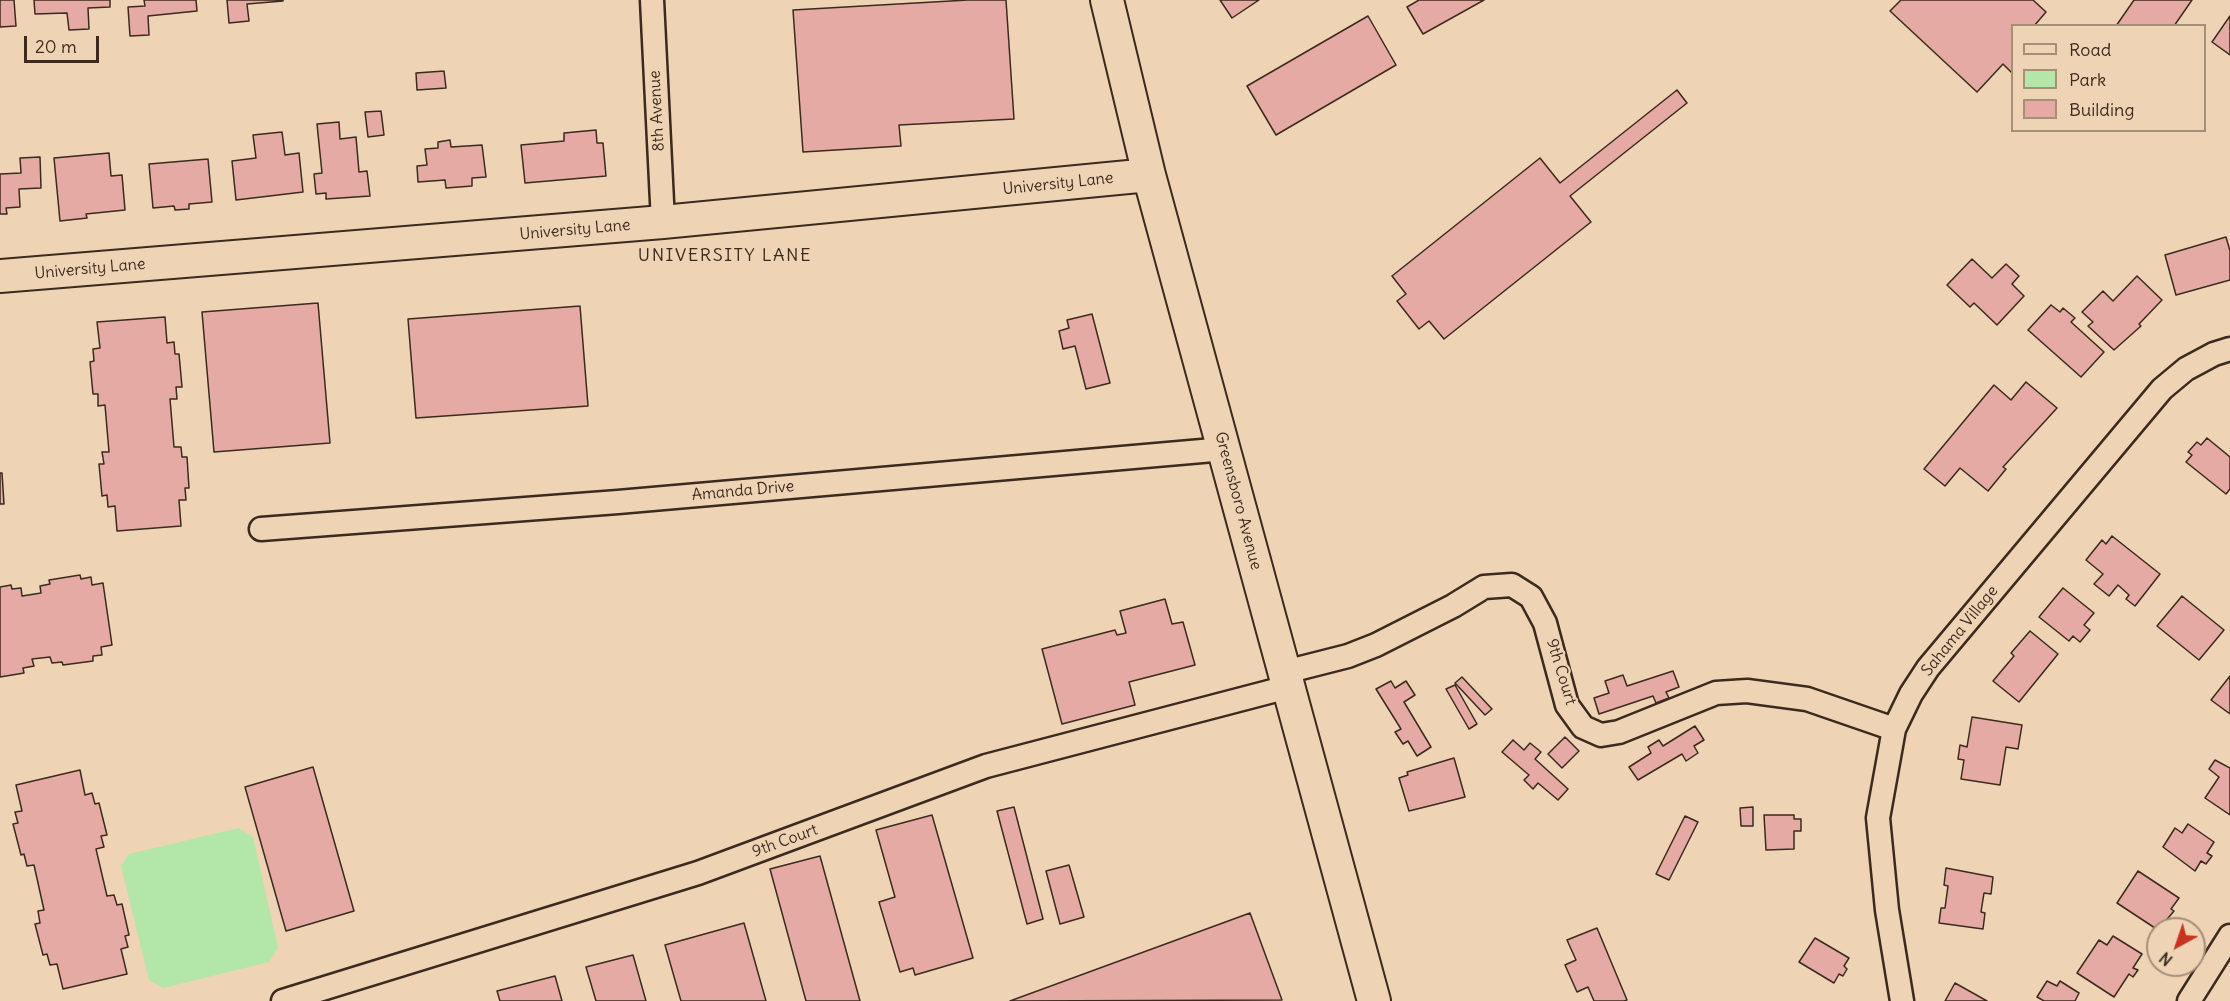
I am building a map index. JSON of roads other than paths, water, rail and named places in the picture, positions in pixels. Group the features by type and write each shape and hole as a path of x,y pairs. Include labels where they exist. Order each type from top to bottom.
{"street":[{"name":"8th Avenue","path":"652,0 663,222"},
{"name":"Greensboro Avenue","path":"1107,0 1149,176 1374,1001"},
{"name":"University Lane","path":"0,276 663,222 1149,176"},
{"name":"Sahama Village","path":"1902,1001 1887,910 1878,818 1894,729 1911,694 1928,668 2142,411 2186,369 2214,354 2230,349"},
{"name":"Amanda Drive","path":"261,529 618,502 1225,449"},
{"name":"9th Court","path":"283,1001 698,873 986,766 1286,679 1376,645 1453,606 1484,587 1512,585 1531,597 1545,623 1567,705 1583,727 1601,735 1620,732 1716,693 1747,692 1807,699 1894,729"},
{"path":"2189,1001 2230,936"}],"district":[{"name":"UNIVERSITY LANE","path":"725,256"}]}
